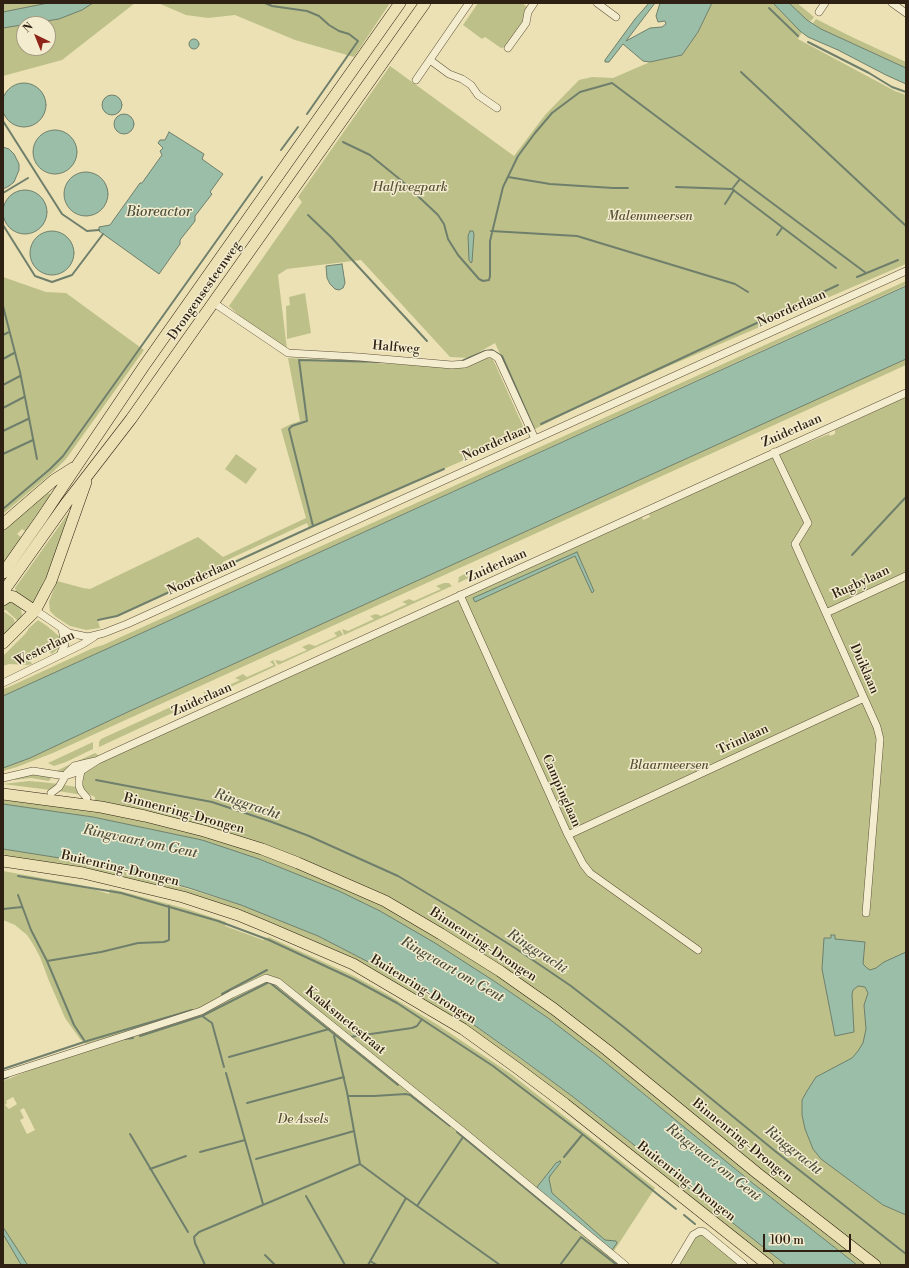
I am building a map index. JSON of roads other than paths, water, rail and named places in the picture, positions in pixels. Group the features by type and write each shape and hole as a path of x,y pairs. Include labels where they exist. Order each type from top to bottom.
{"highway":[{"name":"Drongensesteenweg","path":"3,573 144,366 400,3"},
{"name":"Drongensesteenweg","path":"3,592 67,502 131,419 425,3"},
{"path":"3,524 54,480 77,466"},
{"path":"3,643 35,611 51,581 88,476"},
{"path":"3,600 9,596 14,597 35,611"},
{"path":"3,788 51,792 123,804 170,817 174,823"},
{"name":"Binnenring-Drongen","path":"3,794 101,807 174,823 238,842 298,863 385,901 441,934 560,1013 757,1173 875,1265"},
{"name":"Buitenring-Drongen","path":"3,861 83,873 184,897 267,926 353,964 463,1029 517,1068 565,1104 768,1265"}],"street":[{"path":"416,80 470,3"},
{"path":"508,48 526,23 528,12 534,3"},
{"path":"597,3 616,17"},
{"path":"819,12 825,3"},
{"path":"892,3 906,13"},
{"path":"430,60 449,74 462,79 471,85 478,95 497,108"},
{"name":"Noorderlaan","path":"97,635 127,624 906,271"},
{"name":"Halfweg","path":"214,303 288,353 452,365 464,364 487,354 492,354 498,358 535,439"},
{"name":"Zuiderlaan","path":"3,778 33,771 65,776 81,771 98,760 906,393"},
{"name":"Duiklaan","path":"774,452 808,523 796,546 877,726 880,739 866,913"},
{"name":"Rugbylaan","path":"826,613 906,576"},
{"name":"Campinglaan","path":"460,596 568,835 583,864 590,873 698,950"},
{"path":"35,611 62,629 88,637 97,635"},
{"path":"58,656 65,644 62,629"},
{"name":"Westerlaan","path":"3,683 83,644 97,635"},
{"name":"Trimlaan","path":"568,835 864,698"},
{"name":"Zuiderlaan","path":"51,792 59,787 70,768 79,763 98,760"},
{"path":"81,771 79,786 87,798"},
{"name":"Kaaksmetestraat","path":"3,1075 201,1011 266,978 278,982 472,1138 625,1265"},
{"path":"675,1265 693,1235 700,1231 704,1232 744,1265"}],"water":[{"path":"48,3 93,3 82,10 59,19 56,19 56,16 16,16 16,26 3,28 3,12"},
{"path":"649,3 655,3 626,41 650,28 662,27 666,24 665,21 658,22 656,16 660,3 712,3 698,32 682,55 650,62 643,61 623,44 609,62 605,62 635,19"},
{"path":"773,3 789,3 807,20 821,29 906,68 906,84 838,50 808,37 800,31"},
{"path":"192,39 196,39 198,40 198,48 192,49 189,46 189,42"},
{"path":"24,83 36,87 42,93 46,105 42,117 36,123 24,127 12,123 6,117 2,105 6,93 12,87"},
{"path":"112,95 119,98 122,105 119,112 112,115 105,112 102,105 105,98"},
{"path":"124,114 131,117 134,124 131,131 124,134 117,131 114,124 117,117"},
{"path":"55,130 67,134 73,140 77,152 73,164 67,170 55,174 43,170 37,164 33,152 37,140 43,134"},
{"name":"Bioreactor","path":"169,132 204,154 202,159 223,174 210,192 212,194 195,216 195,221 180,240 180,244 159,274 99,231 99,227 110,225 140,183 142,183 162,155 160,151 163,148 158,143 160,140 165,140"},
{"path":"3,147 9,149 14,154 19,164 19,170 14,182 3,189"},
{"path":"86,172 98,176 104,182 108,194 104,206 98,212 86,216 74,212 68,206 64,194 68,182 74,176"},
{"path":"25,190 37,194 43,200 47,212 43,224 37,230 25,234 13,230 7,224 3,212 7,200 13,194"},
{"path":"52,231 64,235 70,241 74,253 70,265 64,271 52,275 40,271 34,265 30,253 34,241 40,235"},
{"path":"470,231 473,231 474,234 471,263 469,260 468,236"},
{"path":"342,264 345,283 343,288 339,290 335,289 330,284 327,278 326,266"},
{"path":"906,286 906,359 132,710 30,758 3,768 3,696"},
{"path":"577,552 594,591 592,593 575,556 475,602 473,598"},
{"name":"Ringvaart om Gent","path":"3,804 93,817 202,840 259,859 339,891 380,911 435,943 548,1018 600,1058 750,1181 857,1265 786,1265 572,1096 453,1010 411,984 318,936 241,905 189,888 138,874 85,862 3,849"},
{"path":"831,935 835,935 835,939 865,942 863,964 870,970 906,952 906,1215 883,1205 821,1159 813,1149 805,1129 802,1115 802,1100 807,1091 816,1077 852,1058 863,1043 866,1029 864,1005 868,993 865,987 858,986 853,990 852,994 854,1032 835,1036 822,969 824,938 831,938"},
{"path":"561,1162 549,1179 552,1193 605,1240 616,1241 617,1243 612,1250 538,1190 537,1187 556,1163"},
{"path":"3,1227 27,1265 22,1265 20,1263 3,1234"}],"waterway":[{"path":"265,3 272,6 307,11 319,16 329,25 339,31 349,34 358,41 307,114"},
{"path":"769,8 798,36"},
{"path":"808,42 869,73 892,87 906,92"},
{"path":"741,72 906,226"},
{"path":"343,142 370,155 402,181 438,215 444,224 448,239 458,255 479,279 483,281 489,280 490,276 490,241 503,187 518,156 552,113 580,92 612,83 740,179 732,189"},
{"path":"3,121 62,214 87,231 99,230"},
{"path":"281,150 298,127"},
{"path":"3,509 63,456 262,177"},
{"path":"508,177 550,184 628,188"},
{"path":"3,193 28,178"},
{"path":"740,179 866,273"},
{"path":"676,187 732,189 836,268"},
{"path":"725,204 734,190"},
{"path":"308,215 331,237 427,341"},
{"path":"3,225 35,276 52,282 72,275 103,234"},
{"path":"777,235 782,228"},
{"path":"491,231 577,236 735,284 748,292"},
{"path":"857,277 898,260"},
{"path":"541,424 838,285"},
{"path":"3,306 20,372 37,459"},
{"path":"3,335 9,332"},
{"path":"462,361 485,351 492,350 502,356 534,429"},
{"path":"3,359 14,353"},
{"path":"313,526 289,429 292,426 307,421 299,360 382,362"},
{"path":"3,385 20,376"},
{"path":"3,408 24,397"},
{"path":"3,431 28,419"},
{"path":"3,454 33,440"},
{"path":"98,620 117,616 309,528 444,469"},
{"path":"852,555 906,497"},
{"name":"Ringgracht","path":"96,780 212,802 309,836 398,876 515,948 571,986 625,1028 775,1151 906,1254"},
{"path":"18,876 121,893 218,921 269,940 353,979 397,1003 493,1066 581,1133 676,1209"},
{"path":"18,895 31,930 47,961 101,952 138,943 164,942 169,940 169,906"},
{"path":"3,909 22,907"},
{"path":"47,961 74,1025 84,1040"},
{"path":"222,994 267,970"},
{"path":"140,1036 202,1016 269,982 398,1085"},
{"path":"3,1069 87,1041 192,1010"},
{"path":"202,1016 212,1023 224,1067"},
{"path":"350,1037 412,1028 417,1026 422,1019"},
{"path":"229,1057 329,1029"},
{"path":"205,1265 195,1243 194,1237 199,1232 360,1164 347,1092 334,1036"},
{"path":"124,1039 133,1038"},
{"path":"226,1073 263,1204"},
{"path":"3,1079 8,1077"},
{"path":"247,1103 344,1077"},
{"path":"349,1096 410,1095 450,1126"},
{"path":"256,1159 354,1131"},
{"path":"457,1132 463,1137"},
{"path":"130,1134 188,1232"},
{"path":"564,1157 582,1135"},
{"path":"417,1206 463,1137 576,1230"},
{"path":"200,1152 245,1140"},
{"path":"150,1169 186,1156"},
{"path":"360,1164 406,1198 368,1265"},
{"path":"306,1196 345,1265"},
{"path":"406,1198 500,1265"},
{"path":"684,1215 695,1224"},
{"path":"560,1265 581,1237 617,1265"},
{"path":"265,1255 275,1265"},
{"path":"370,1261 377,1265"}],"park label":[{"name":"Halfwegpark","path":"410,188"},
{"name":"Malemmeersen","path":"650,217"},
{"name":"Blaarmeersen","path":"669,766"},
{"name":"De Assels","path":"303,1120"}]}
